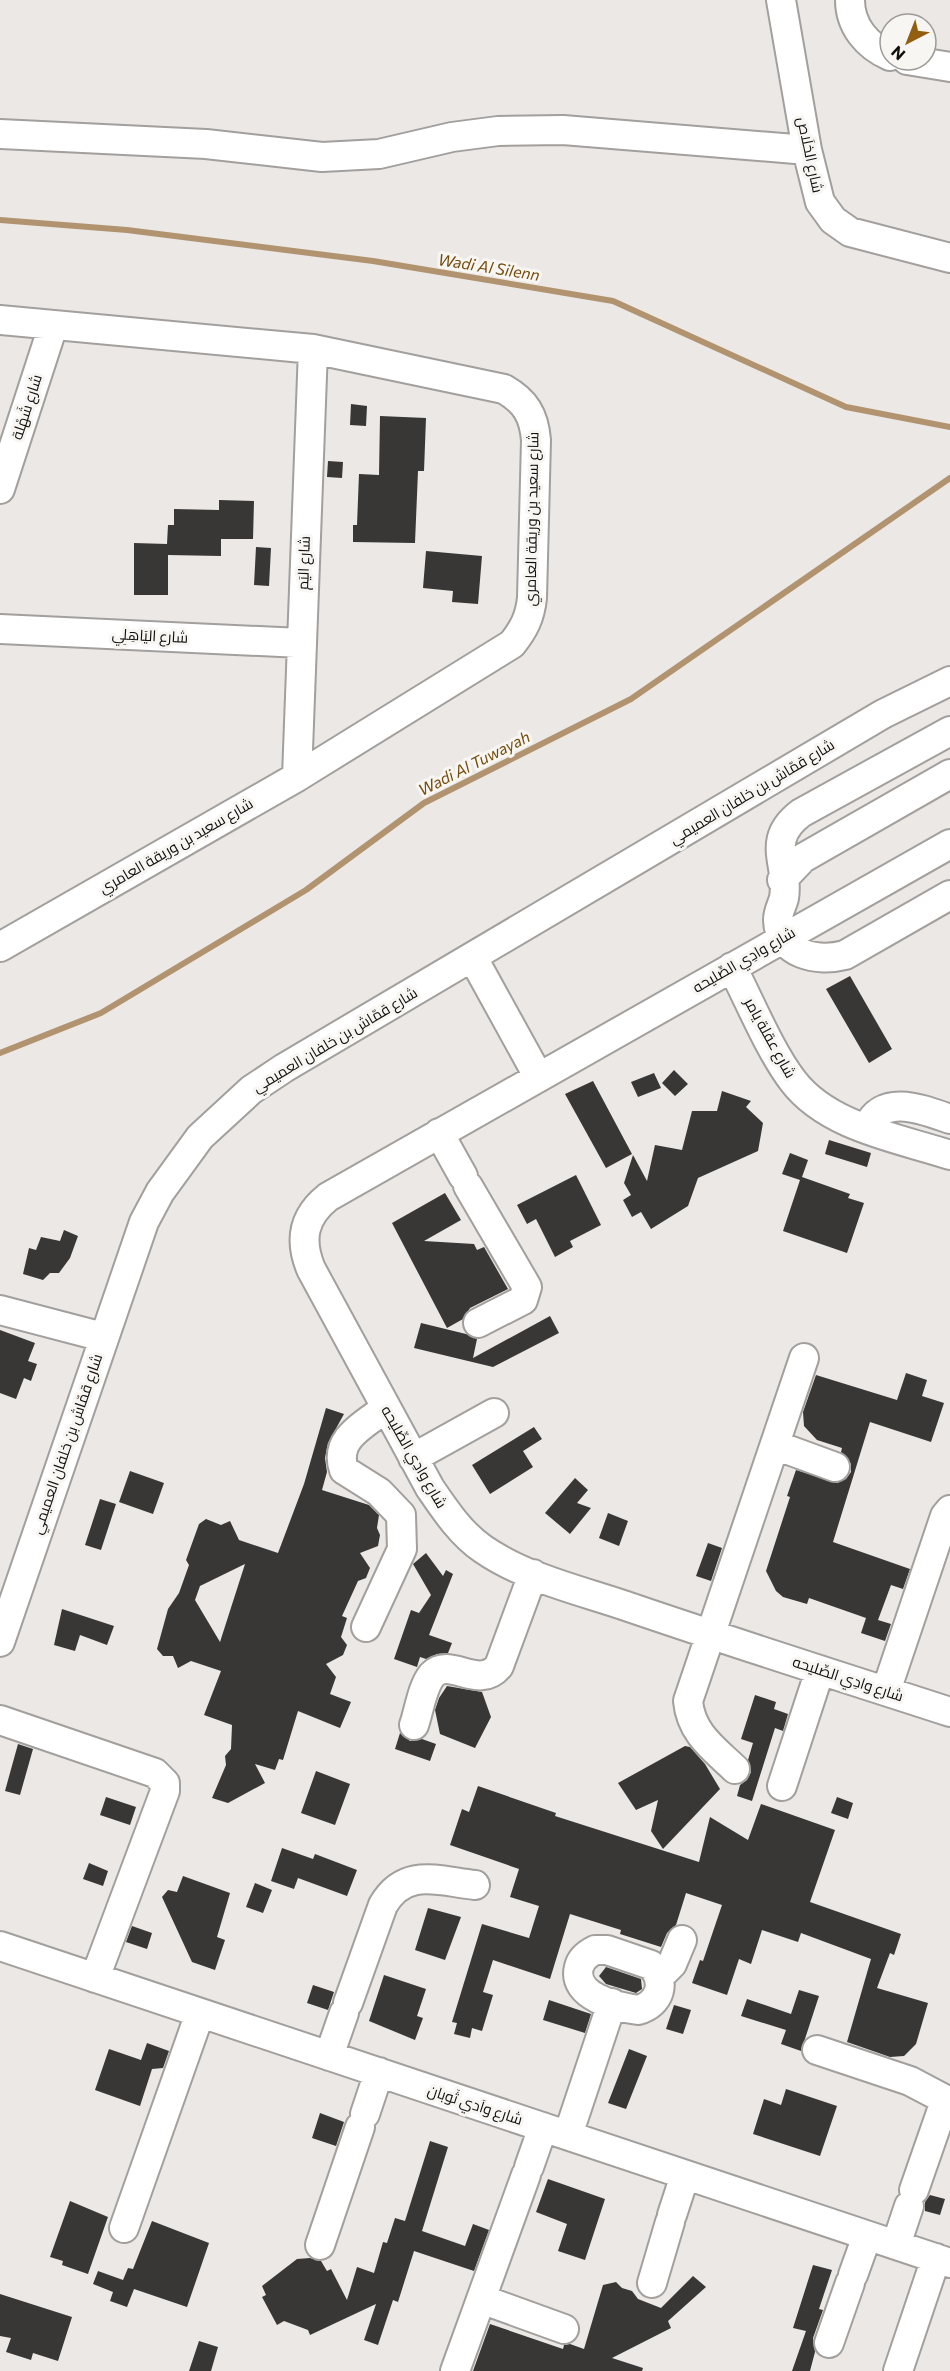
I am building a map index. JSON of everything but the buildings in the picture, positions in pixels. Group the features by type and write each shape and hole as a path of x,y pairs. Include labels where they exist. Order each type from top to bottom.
{"street":[{"name":"شارع الخلَاص","path":"781,0 807,150 820,202 833,220 850,232 871,240 950,258"},
{"path":"850,0 853,16 863,37 878,50"},
{"path":"0,134 206,144 322,157 379,154 452,137 498,130 563,130 807,150"},
{"name":"شارع سعيد بن وريقة العامري","path":"0,320 313,349 504,388 518,397 528,409 535,424 536,440 532,598 527,623 512,644 297,777 0,947"},
{"name":"شارع شَهْلة","path":"0,489 53,326"},
{"name":"شارع اليَم","path":"297,777 313,349"},
{"name":"شارع اليَاهِلِي","path":"0,628 301,643"},
{"name":"شارع قمّاش بن خلفان العميمي","path":"0,1642 144,1222 160,1192 200,1137 224,1112 276,1074 883,714 950,681"},
{"path":"950,731 793,819 782,835 780,845 783,889 778,918 782,938 789,946 806,956 836,958 950,895"},
{"path":"783,889 802,858 950,774"},
{"name":"شارع وادِي الصِّليحه","path":"950,844 328,1197 310,1215 303,1243 311,1269 430,1488 464,1532 482,1548 504,1562 533,1574 712,1636 950,1712"},
{"path":"783,889 799,911 818,917"},
{"path":"473,958 538,1076"},
{"name":"شارع عقلة يامر","path":"732,967 793,1081 804,1093 831,1113 867,1128 950,1155"},
{"path":"867,1128 881,1112 903,1105 950,1119"},
{"path":"439,1133 527,1287 523,1300 478,1323"},
{"path":"0,1310 103,1337"},
{"path":"735,1768 704,1740 690,1715 688,1701 712,1636 804,1358"},
{"path":"366,1627 402,1549 401,1515 379,1492 344,1470 341,1449 346,1440 386,1408"},
{"path":"413,1458 494,1413"},
{"path":"775,1445 835,1467"},
{"path":"885,1691 950,1510"},
{"path":"414,1725 429,1680 437,1672 450,1670 480,1676 494,1673 499,1666 533,1574"},
{"path":"782,1786 820,1670"},
{"path":"0,1720 155,1773 165,1784 165,1791 95,1978"},
{"path":"328,2056 383,1905 392,1890 402,1883 419,1879 475,1885"},
{"path":"659,1977 672,1964 682,1940"},
{"name":"شارع واَدي ثَوبان","path":"0,1947 943,2261"},
{"path":"602,1949 651,1965 659,1977 660,1991 657,1998 645,2008 638,2010 591,1995 581,1985 579,1965 588,1953 602,1949"},
{"path":"455,2371 527,2171 556,2131 612,2003"},
{"path":"124,2228 200,2013"},
{"path":"817,2050 910,2081 948,2102 896,2245"},
{"path":"320,2245 379,2073"},
{"path":"652,2283 685,2175"},
{"path":"829,2343 867,2236"},
{"path":"898,2371 943,2261"},
{"path":"481,2299 564,2329"}],"waterway":[{"name":"Wadi Al Silenn","path":"0,220 127,230 373,261 613,301 846,407 950,427"},
{"name":"Wadi Al Tuwayah","path":"0,1053 101,1013 306,890 424,803 631,699 950,478"}]}
